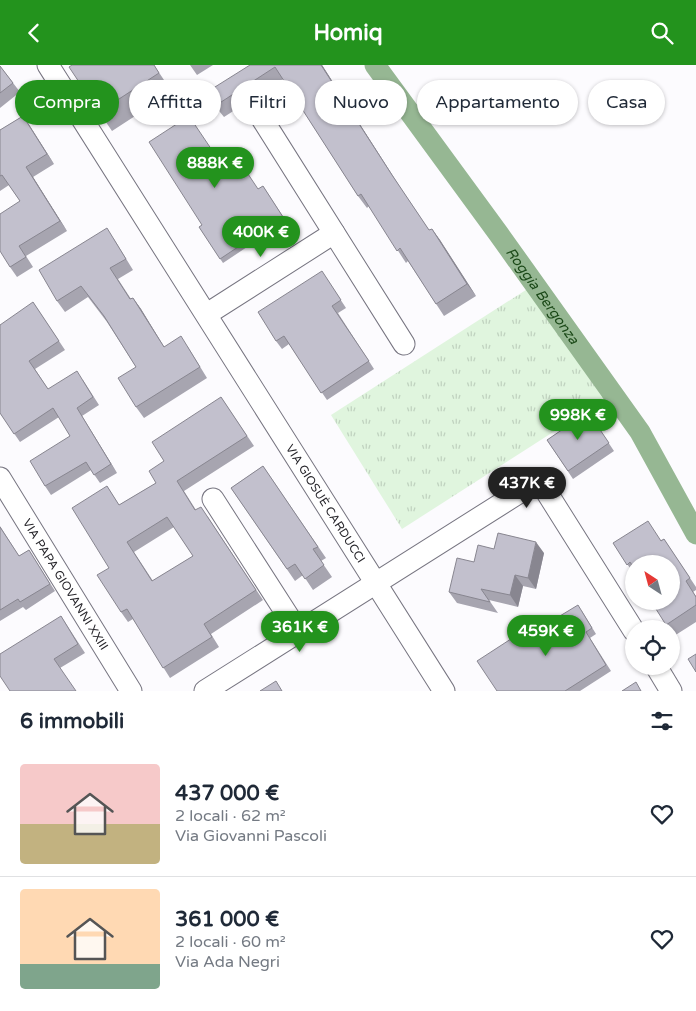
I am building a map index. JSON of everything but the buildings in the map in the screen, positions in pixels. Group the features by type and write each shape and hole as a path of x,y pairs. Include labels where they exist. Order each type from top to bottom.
{"street":[{"name":"VIA GIOSUÈ CARDUCCI","path":"48,65 444,691"},
{"path":"266,125 404,344"},
{"path":"207,314 334,233"},
{"name":"VIA PAPA GIOVANNI XXIII","path":"0,478 131,691"},
{"path":"205,691 539,480 627,620"},
{"path":"213,499 298,633"},
{"path":"661,675 671,691"}],"green space":[{"path":"532,286 611,395 402,529 331,415"}],"waterway":[{"name":"Roggia Bergonza","path":"375,65 640,432 696,534"}]}
